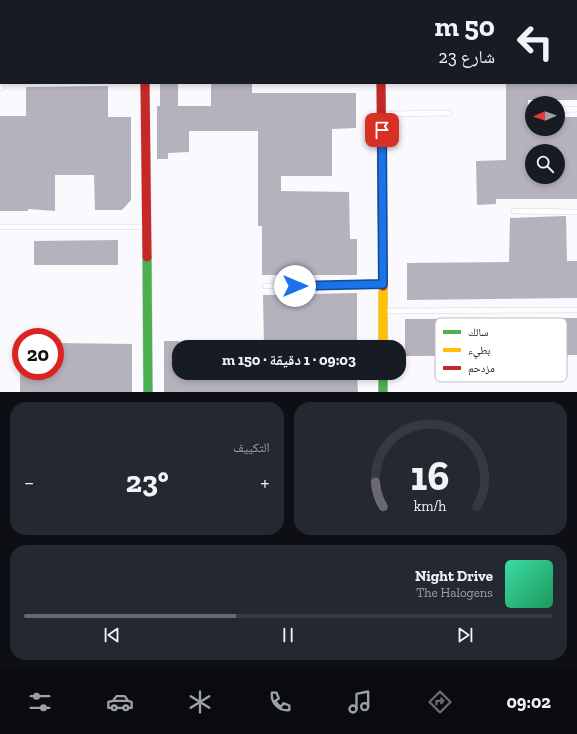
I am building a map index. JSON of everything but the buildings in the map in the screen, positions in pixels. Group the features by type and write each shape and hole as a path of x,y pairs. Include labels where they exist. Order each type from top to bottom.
{"street":[{"path":"145,84 148,392"},
{"path":"381,84 383,340"},
{"path":"383,380 383,392"}],"lane":[{"path":"565,110 577,109"},
{"path":"382,114 449,113"},
{"path":"514,210 577,212"},
{"path":"0,227 147,227"},
{"path":"265,286 383,284"},
{"path":"383,311 577,310"}],"traffic: fast":[{"path":"147,257 148,392"},
{"path":"383,380 383,392"}],"traffic: slow":[{"path":"383,286 383,340"}],"traffic: jam":[{"path":"145,84 147,257"},
{"path":"381,84 383,286"}],"route":[{"path":"295,286 383,284 382,130"}]}
